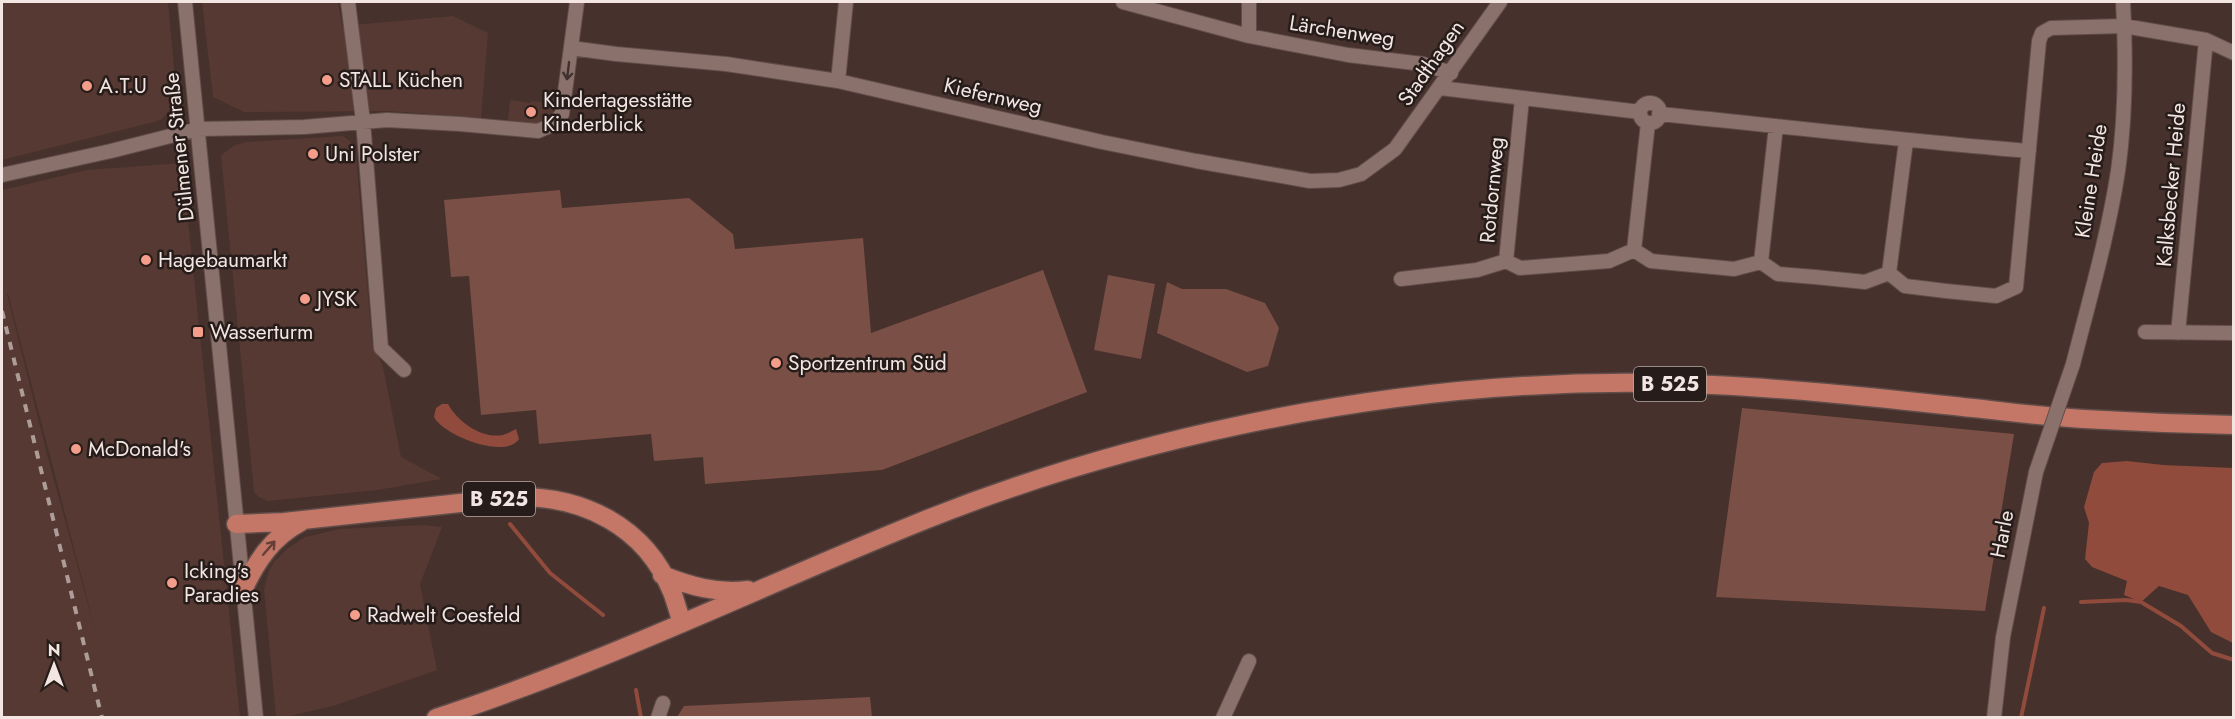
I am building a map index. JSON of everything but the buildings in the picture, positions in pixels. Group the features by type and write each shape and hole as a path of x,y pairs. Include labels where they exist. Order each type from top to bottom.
{"main road":[{"name":"B 525","path":"436,717 524,687 923,521 1079,466 1244,424 1393,399 1492,389 1599,384 1710,385 1872,398 2081,419 2234,425"},
{"name":"B 525","path":"236,524 263,524 516,497 557,500 584,507 620,526 642,546 672,591 682,622"},
{"path":"243,590 253,568 266,549 286,530 308,519"},
{"path":"662,574 710,590 734,592 762,589"}],"street":[{"name":"Dülmener Straße","path":"185,2 256,717"},
{"path":"348,2 363,121 381,348 404,370"},
{"path":"2,175 198,129 304,127 363,121 545,130 562,114 577,2"},
{"path":"838,81 846,2"},
{"name":"Lärchenweg","path":"1123,2 1249,36 1348,55 1422,64 1451,73"},
{"path":"1249,2 1249,36"},
{"name":"Stadthagen","path":"1395,149 1500,2"},
{"name":"Kleine Heide","path":"2073,364 2118,172 2125,104 2123,2"},
{"path":"1889,273 1905,286 1946,291 1996,296 2016,287 2039,41 2042,33 2051,28 2124,26 2205,40 2234,53"},
{"name":"Kalksbecker Heide","path":"2178,333 2205,40"},
{"name":"Kiefernweg","path":"572,48 726,64 838,81 1102,142 1310,181 1339,180 1361,174 1395,149"},
{"path":"1440,88 1649,116 2029,151"},
{"name":"Rotdornweg","path":"1522,99 1506,261 1520,268 1598,262 1609,261 1634,250"},
{"path":"1649,116 1634,250 1651,261 1734,269 1761,262 1778,274 1865,282 1889,273"},
{"path":"1761,262 1776,126"},
{"path":"1889,273 1906,141"},
{"path":"1401,279 1477,270 1506,261"},
{"path":"2145,332 2234,333"},
{"name":"Harle","path":"1994,717 2003,637 2036,472 2073,364"},
{"path":"1223,717 1250,661"},
{"path":"658,717 663,703"}],"shaded area":[{"path":"2,2 168,2 177,100 162,119 154,122 2,160"},
{"path":"202,2 338,2 342,26 453,16 488,33 481,118 390,111 244,112 213,97"},
{"name":"Kindertagesstätte Kinderblick","path":"510,100 557,104 548,119 541,123 531,124 508,120"},
{"path":"343,136 352,143 356,156 372,342 383,367 401,457 442,479 377,490 268,501 254,492 221,155 235,145 246,142"},
{"path":"182,163 240,717 2,717 2,190 87,170","holes":["8,294 97,637 48,458"]},
{"name":"Sportzentrum Süd","path":"560,190 562,208 689,198 733,234 735,249 863,238 871,333 1043,270 1087,392 882,470 705,484 703,457 654,461 651,434 539,444 536,410 481,415 469,276 451,277 444,200"},
{"path":"1108,275 1155,284 1141,359 1094,350"},
{"path":"1167,282 1182,289 1226,289 1265,303 1279,328 1268,366 1247,372 1157,333"},
{"path":"442,404 448,404 464,423 479,432 495,436 516,429 519,439 512,445 501,447 475,443 461,437 449,431 434,417 436,408"},
{"path":"1742,408 2014,434 1985,611 1716,597"},
{"path":"2127,461 2233,468 2233,643 2211,632 2188,595 2159,586 2141,602 2124,595 2127,581 2092,567 2085,559 2089,523 2084,507 2094,472 2102,463"},
{"path":"423,525 442,527 420,584 437,670 336,705 286,717 276,717 264,589 269,570 274,562 288,548 305,537 340,529"},
{"path":"870,697 872,717 677,717 684,706"}],"waterway":[{"path":"510,524 550,573 603,615"},
{"path":"2081,602 2126,600 2141,602 2181,626 2212,653 2234,660"},
{"path":"2021,718 2044,608"},
{"path":"636,690 641,718"}],"railway":[{"path":"2,311 102,718"}],"place":[{"name":"STALL Küchen","path":"327,80"},
{"name":"A.T.U","path":"87,86"},
{"name":"Kindertagesstätte Kinderblick","path":"531,112"},
{"name":"Uni Polster","path":"313,154"},
{"name":"Hagebaumarkt","path":"146,260"},
{"name":"JYSK","path":"305,299"},
{"name":"Wasserturm","path":"198,332"},
{"name":"Sportzentrum Süd","path":"776,363"},
{"name":"McDonald's","path":"76,449"},
{"name":"Icking's Paradies","path":"172,583"},
{"name":"Radwelt Coesfeld","path":"355,615"}]}
